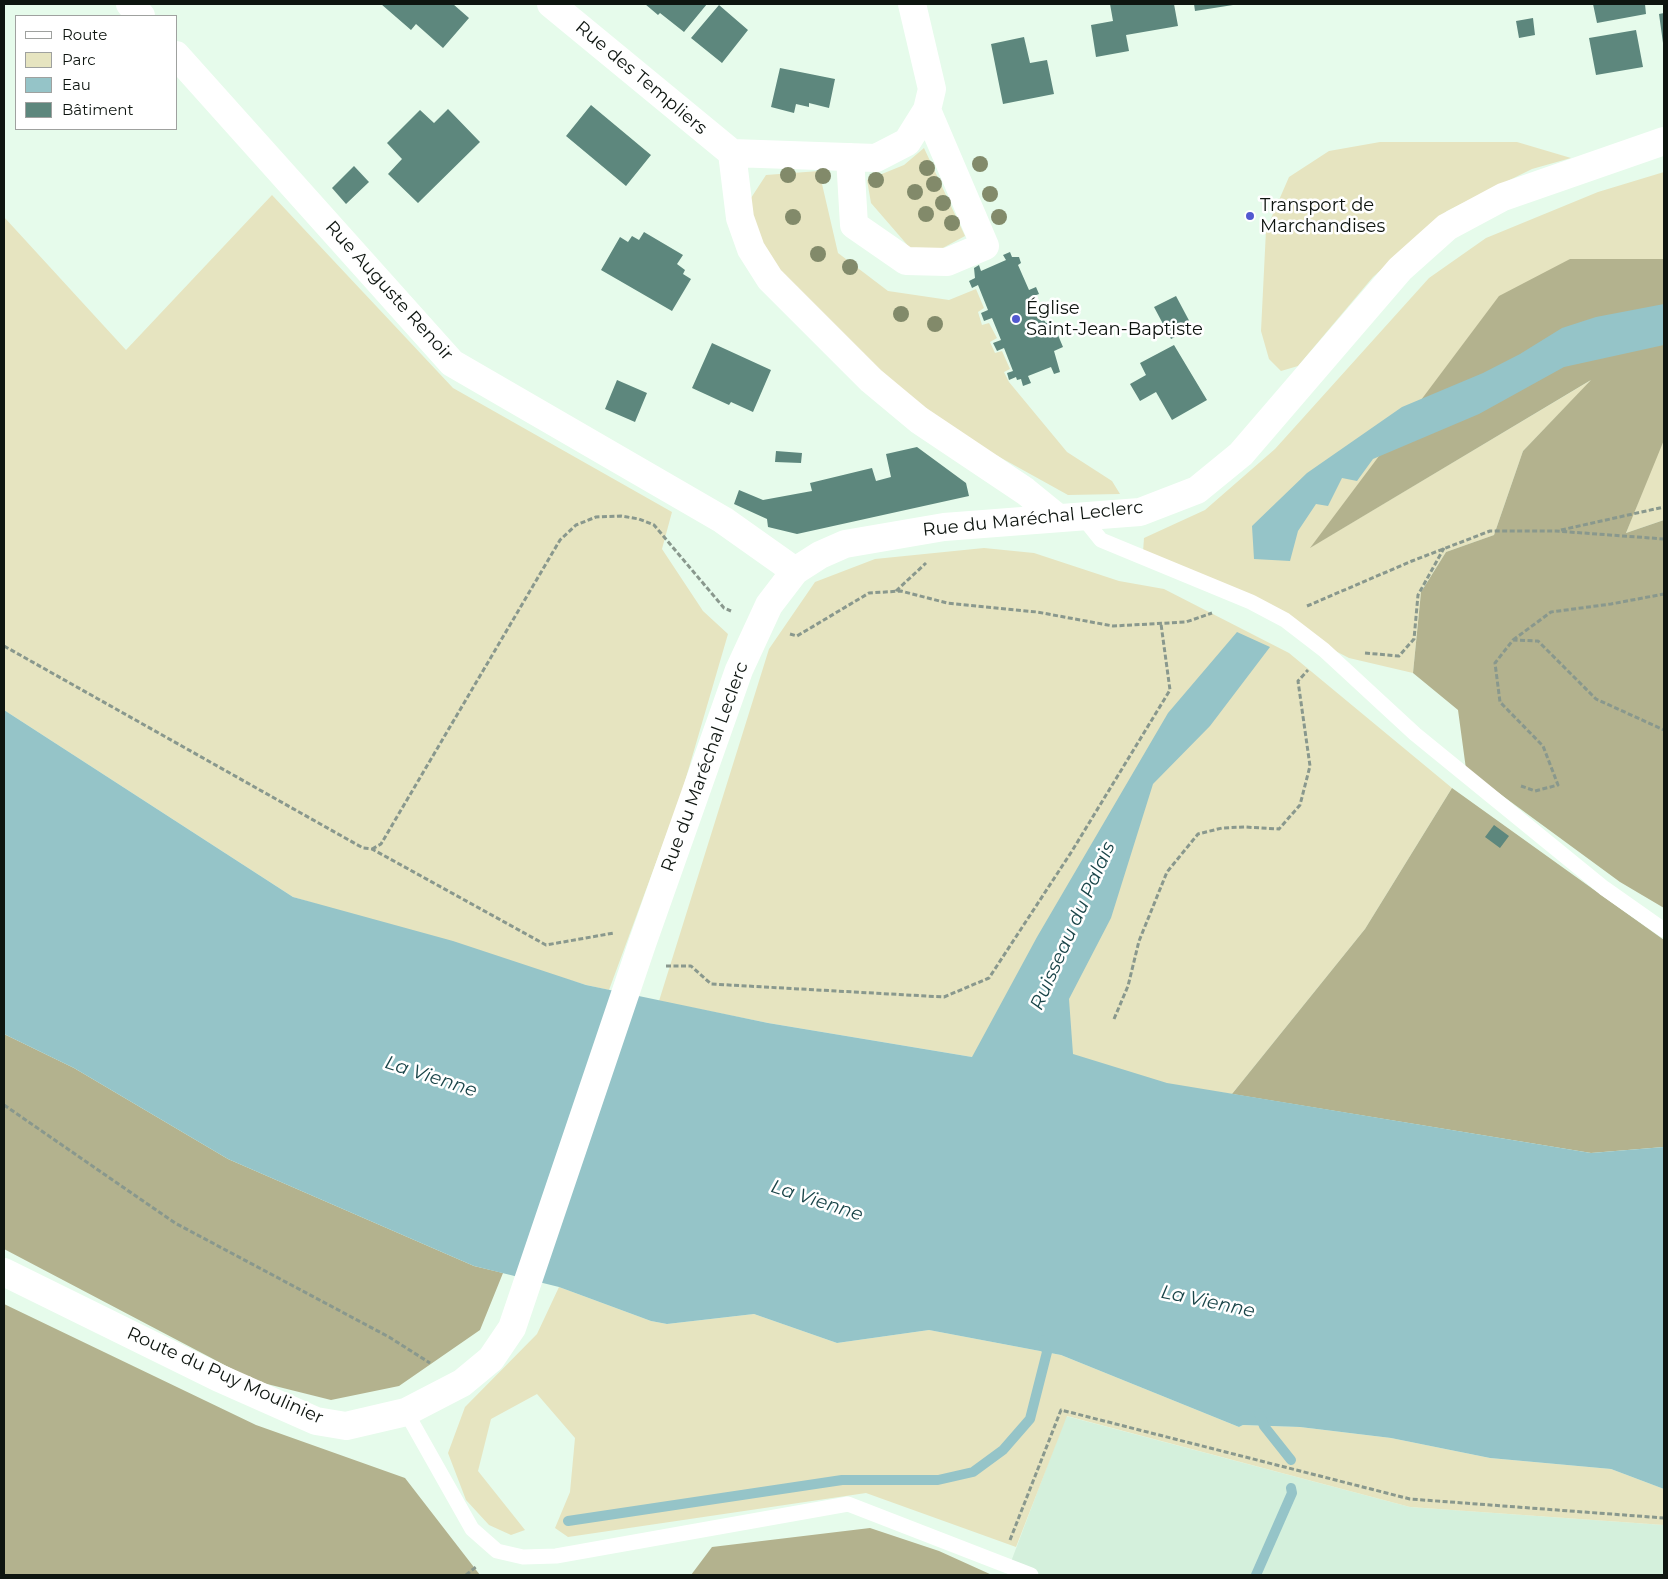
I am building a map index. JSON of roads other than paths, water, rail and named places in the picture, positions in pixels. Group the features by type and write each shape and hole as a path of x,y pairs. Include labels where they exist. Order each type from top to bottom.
{"main road":[{"path":"130,4 140,15"},
{"name":"Rue des Templiers","path":"551,4 732,153"},
{"path":"912,4 932,89 927,110 907,142 876,158 732,153 740,218 751,248 770,279 871,380 919,420 1025,491 1069,516"},
{"name":"Rue Auguste Renoir","path":"178,57 452,362 724,520 795,571"},
{"path":"850,157 854,226 906,261 947,262 985,246 927,110"},
{"name":"Rue du Maréchal Leclerc","path":"524,1296 639,955 739,670 769,605 795,571 820,555 845,544 944,527 1140,512 1197,490 1241,454 1400,269 1447,227 1503,197 1664,141"},
{"name":"Route du Puy Moulinier","path":"4,1272 219,1378 316,1421 346,1426 406,1412 462,1383 491,1359 512,1328 524,1296"}],"lane":[{"path":"1069,516 1100,540 1251,602 1285,620 1324,650 1415,734 1604,888 1664,930"},
{"path":"406,1412 472,1529 497,1551 523,1557 556,1556 848,1504 1031,1575"}],"water":[{"path":"1664,304 1664,345 1564,367 1479,414 1373,459 1357,481 1342,478 1328,506 1316,504 1298,531 1290,561 1254,559 1252,526 1307,473 1402,407 1483,373 1520,354 1562,328 1596,317"},
{"path":"1237,632 1270,647 1210,726 1153,784 1111,918 1069,999 1073,1054 1167,1083 1591,1153 1664,1147 1664,1489 1611,1469 1490,1458 1391,1438 1300,1427 1243,1425 1239,1427 1061,1355 929,1330 837,1343 754,1314 667,1324 651,1321 559,1287 474,1266 228,1159 74,1068 4,1034 4,710 293,897 453,941 586,985 768,1023 972,1057 1037,937 1168,713"}],"waterway":[{"path":"568,1521 842,1480 938,1480 973,1472 1003,1450 1030,1419 1047,1352 1043,1340"},
{"path":"1259,1413 1264,1426 1291,1460"},
{"path":"1256,1575 1292,1493 1291,1488"}],"place":[{"name":"Transport de Marchandises","path":"1250,216"},
{"name":"Église Saint-Jean-Baptiste","path":"1016,319"}],"water label":[{"name":"Ruisseau du Palais","path":"1073,926"},
{"name":"La Vienne","path":"431,1077"},
{"name":"La Vienne","path":"817,1201"},
{"name":"La Vienne","path":"1208,1302"}]}
